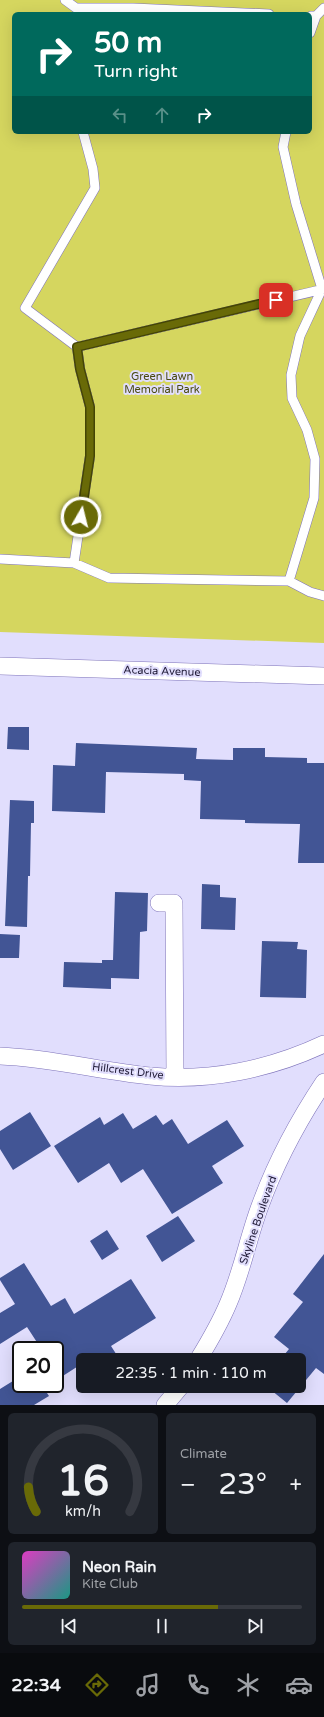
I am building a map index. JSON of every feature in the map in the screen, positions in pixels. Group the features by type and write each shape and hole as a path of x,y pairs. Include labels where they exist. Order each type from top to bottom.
{"street":[{"name":"Acacia Avenue","path":"0,666 324,676"},
{"path":"159,903 174,903 175,1077"},
{"name":"Hillcrest Drive","path":"0,1056 75,1064 151,1076 191,1077 236,1073 275,1063 308,1052 324,1044"},
{"name":"Skyline Boulevard","path":"202,1353 228,1304 260,1206 283,1152 306,1110 324,1082"},
{"path":"165,1405 175,1393"}],"lane":[{"path":"65,0 76,11 133,8 224,12"},
{"path":"313,16 324,8"},
{"path":"74,563 90,456 90,407 80,369 77,347 25,308 81,209 95,188 93,169 84,134"},
{"path":"286,134 283,147 296,204 323,289 300,336 291,375 292,398 307,430 315,459 314,498 289,581"},
{"path":"77,347 323,289"},
{"path":"0,560 74,563 109,578 289,581 310,592 324,596"}],"green space":[{"name":"Green Lawn Memorial Park","path":"0,0 324,0 324,643 0,632"}],"building":[{"path":"8,727 29,727 29,750 7,749"},
{"path":"76,743 197,748 196,759 233,760 233,748 265,748 265,757 307,758 307,763 324,763 324,863 298,863 300,824 245,823 245,820 200,819 201,781 184,780 184,774 106,772 105,813 52,811 53,765 75,766"},
{"path":"10,800 34,801 34,823 31,823 30,876 28,876 27,927 5,926"},
{"path":"202,884 220,885 220,897 236,898 235,930 201,929"},
{"path":"115,892 148,893 147,931 140,932 139,979 111,978 111,989 63,987 64,962 102,963 102,960 113,960"},
{"path":"0,934 20,935 19,958 0,958"},
{"path":"262,941 298,942 297,949 307,950 306,998 260,997"},
{"path":"30,1112 51,1146 13,1170 0,1149 0,1131"},
{"path":"123,1113 133,1129 156,1115 163,1125 172,1119 188,1144 227,1120 244,1146 212,1166 223,1183 172,1214 143,1169 121,1183 109,1163 78,1183 54,1146 100,1117 104,1125"},
{"path":"178,1216 195,1241 162,1262 146,1236"},
{"path":"107,1230 119,1249 102,1260 90,1241"},
{"path":"324,1254 324,1374 316,1368 306,1380 306,1353 286,1353 289,1349 274,1337 303,1302 293,1294"},
{"path":"24,1263 51,1306 65,1298 74,1314 131,1279 156,1318 111,1346 116,1353 76,1353 76,1368 64,1375 64,1341 36,1341 27,1327 0,1344 0,1313 15,1304 0,1278"},
{"path":"12,1382 12,1393 47,1393 49,1396 34,1405 0,1405 0,1389"},
{"path":"275,1393 295,1393 287,1403"}],"route":[{"path":"81,517 90,456 90,407 80,369 77,347 276,300"}]}
